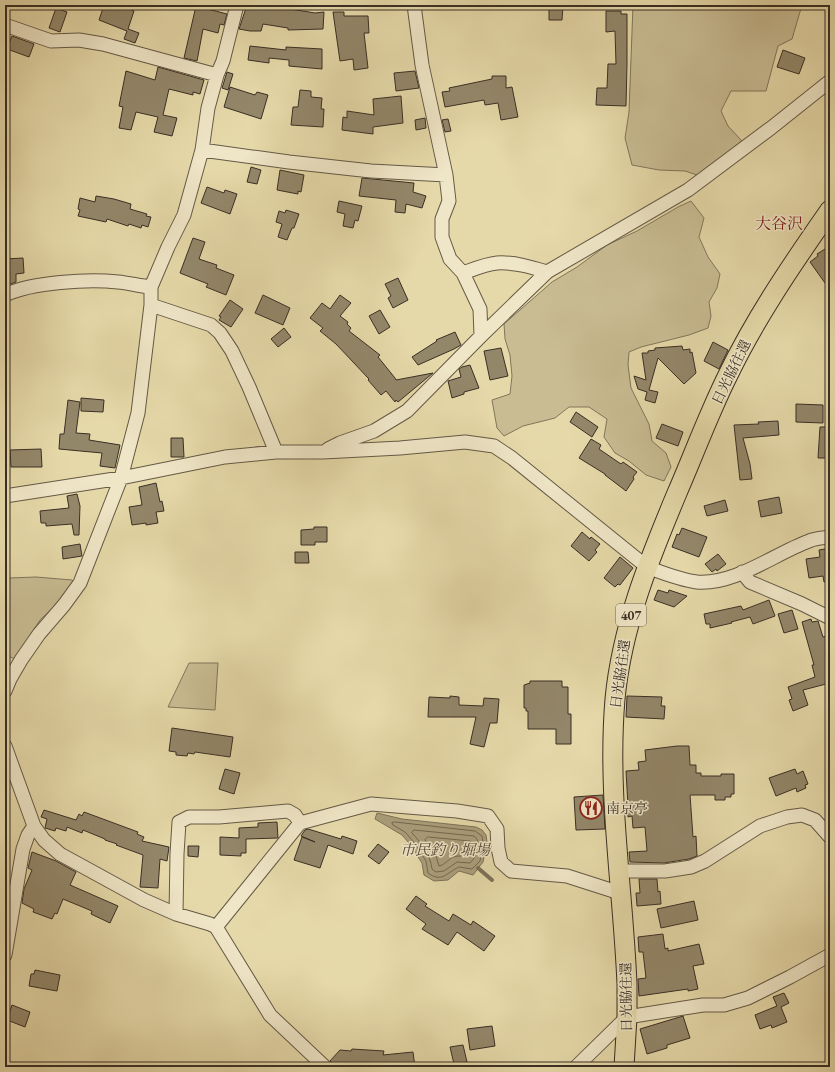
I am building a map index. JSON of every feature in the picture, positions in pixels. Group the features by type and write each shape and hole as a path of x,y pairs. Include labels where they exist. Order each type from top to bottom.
{"highway":[{"name":"日光脇往還","path":"624,1067 627,1017 626,966 618,871 613,781 615,700 619,667 628,626 655,545 727,376 783,278 830,210"}],"street":[{"path":"414,5 422,65 446,175 449,201 442,219 442,237 450,259 463,273 480,309 481,336"},
{"path":"5,691 21,660 39,634 64,605 80,583 121,478 138,413 151,305 151,287 168,247 184,215 202,150 208,108 217,75 223,60 234,6"},
{"path":"5,25 51,41 79,40 103,44 217,75"},
{"path":"323,452 340,443 374,431 407,411 547,272 688,190 771,128 830,81"},
{"path":"202,150 371,171 446,175"},
{"path":"463,273 478,267 497,263 523,265 547,272"},
{"path":"5,295 11,292 47,283 117,282 151,287"},
{"path":"151,305 211,324 220,333 232,351 249,386 276,452"},
{"path":"5,496 121,478 225,457 276,452 323,452 400,448 465,442 494,446 512,458 647,567 668,575 698,582 725,578 742,572 810,540 830,537"},
{"path":"742,572 750,582 802,604 830,618"},
{"path":"5,746 34,826 44,840 60,854 144,900 176,914 216,927 270,1015 325,1067"},
{"path":"216,927 300,823 371,804 457,811 488,816 497,829 501,862 511,871 568,876 620,894"},
{"path":"176,914 177,854 180,822 189,816 219,817 288,811 295,815 300,823"},
{"path":"618,871 665,871 691,867 705,861 760,826 787,817 802,815 815,820 830,837"},
{"path":"5,955 23,849 28,835 34,826"},
{"path":"576,1067 627,1017 703,1005 724,1005 748,998 790,977 830,954"}],"shaded area":[{"path":"633,5 802,5 792,39 778,46 766,91 731,91 721,111 728,126 742,141 700,176 685,171 659,170 632,165 625,138 629,112"},
{"path":"691,201 704,218 699,237 708,257 720,274 717,288 709,302 711,316 708,328 689,335 641,347 629,352 628,365 631,388 649,424 652,441 666,453 671,467 664,481 646,475 629,461 615,453 604,437 607,419 589,407 569,407 555,418 523,426 504,436 497,428 492,400 510,394 512,376 510,355 505,339 504,324 552,282 577,267 607,245 637,231"},
{"path":"36,577 72,580 75,583 59,602 40,620 15,659 5,655 5,593 9,578"},
{"path":"189,663 218,663 215,710 168,707"}],"water":[{"name":"市民釣り堀場","path":"377,813 402,819 476,827 482,830 486,835 487,842 483,862 473,875 459,871 448,880 434,881 424,875 422,863 402,835 375,819"}],"building":[{"path":"104,5 133,5 131,10 134,11 128,29 139,33 135,43 124,39 127,31 99,20"},
{"path":"247,5 266,5 315,13 324,12 323,29 288,30 288,28 263,24 261,31 239,29"},
{"path":"552,5 563,5 562,20 549,20 549,8 552,8"},
{"path":"196,6 227,14 224,25 220,24 218,33 203,29 197,61 184,58"},
{"path":"56,8 67,12 60,32 49,28"},
{"path":"606,11 621,11 621,14 627,14 626,106 596,105 597,88 607,88 608,64 616,64 615,31 606,32"},
{"path":"333,12 344,12 344,16 368,16 369,33 364,33 368,68 354,70 353,59 340,61"},
{"path":"12,36 34,44 29,57 7,49"},
{"path":"250,46 286,50 286,47 322,49 322,69 289,66 289,60 269,58 269,63 248,60"},
{"path":"783,50 805,58 799,74 777,67"},
{"path":"158,67 204,80 200,94 193,92 193,95 169,89 163,115 177,118 172,136 154,132 158,117 136,112 131,130 119,128 123,107 119,106 126,71 155,80"},
{"path":"415,71 419,88 396,91 394,73"},
{"path":"227,72 233,74 228,90 222,88"},
{"path":"492,76 506,76 506,88 512,87 518,117 501,120 498,103 485,105 484,100 445,107 442,92 450,91 449,88 492,79"},
{"path":"230,87 255,95 257,92 268,95 261,119 224,107"},
{"path":"300,90 311,91 311,97 322,98 321,109 324,109 323,127 291,125 293,107 298,107"},
{"path":"401,96 403,123 373,127 373,134 342,130 343,117 347,118 347,111 374,115 373,99"},
{"path":"425,118 426,128 416,130 415,120"},
{"path":"448,119 451,131 445,132 442,120"},
{"path":"251,167 261,170 257,184 247,182"},
{"path":"280,170 304,175 301,192 298,191 298,194 277,190"},
{"path":"362,178 414,183 413,192 426,196 422,208 406,204 405,213 395,212 396,200 359,196"},
{"path":"207,187 224,193 225,190 237,194 230,214 201,203"},
{"path":"96,196 131,204 130,209 147,214 146,216 151,217 148,227 142,225 141,228 129,224 128,226 107,219 106,222 78,216 80,210 78,209 80,198 95,202"},
{"path":"339,201 362,206 358,221 355,220 353,228 343,226 345,214 337,212"},
{"path":"286,210 299,214 294,228 292,228 287,240 278,237 282,224 276,222 279,211 285,213"},
{"path":"193,238 205,242 199,259 217,265 216,268 234,275 226,295 206,287 208,284 180,273"},
{"path":"825,249 830,256 830,290 810,262 818,256 817,254"},
{"path":"23,258 24,273 16,274 16,282 5,286 5,259"},
{"path":"398,278 408,300 393,308 388,298 391,296 385,284"},
{"path":"263,295 290,308 283,325 255,313"},
{"path":"340,295 351,303 340,316 348,322 347,324 351,328 349,331 380,355 378,357 396,380 433,373 398,402 396,400 395,402 386,391 381,395 368,380 369,379 336,344 320,331 323,328 310,318 322,303 330,309"},
{"path":"230,300 243,309 231,327 219,320 221,317 219,316"},
{"path":"380,310 390,327 379,334 369,316"},
{"path":"284,328 291,337 278,347 271,339"},
{"path":"455,332 461,345 418,365 412,357 437,341 436,340"},
{"path":"713,342 728,350 719,369 704,361"},
{"path":"682,346 683,350 690,349 690,353 692,352 696,373 684,384 658,358 649,390 658,392 655,403 645,400 647,392 638,389 634,376 646,380 642,353 648,353 648,351 655,350 655,348"},
{"path":"501,348 508,376 490,380 484,351"},
{"path":"470,365 479,388 464,392 464,394 452,398 448,381 461,377 459,369"},
{"path":"81,398 104,400 103,412 81,411"},
{"path":"68,400 80,402 76,433 90,434 89,440 120,445 115,468 100,466 102,453 59,449 60,434 64,434"},
{"path":"796,404 823,405 823,423 796,422"},
{"path":"576,412 598,427 592,437 570,422"},
{"path":"778,421 779,435 743,438 750,464 752,479 740,480 734,425 759,424 758,422"},
{"path":"662,424 683,432 678,446 656,438"},
{"path":"820,427 830,427 830,458 818,458"},
{"path":"171,438 183,438 184,457 171,457"},
{"path":"591,439 601,445 599,449 621,464 623,462 637,472 626,491 605,474 579,458"},
{"path":"41,449 42,467 11,467 10,450"},
{"path":"156,483 160,502 162,501 164,511 156,512 158,523 132,525 129,507 142,505 139,487"},
{"path":"77,494 80,506 79,535 74,535 72,524 46,526 46,523 41,523 40,511 69,508 67,496"},
{"path":"779,497 782,513 761,517 758,501"},
{"path":"725,500 728,511 707,516 704,506"},
{"path":"314,527 327,527 327,542 315,542 315,545 301,545 301,530 314,529"},
{"path":"682,528 707,537 699,557 672,547 677,534 679,535"},
{"path":"582,532 590,539 591,537 600,544 595,550 597,552 589,561 571,546"},
{"path":"80,544 82,556 63,559 62,547"},
{"path":"830,548 830,581 824,582 823,576 809,578 806,559 820,557 819,550"},
{"path":"295,552 308,552 309,563 295,563"},
{"path":"718,554 726,564 717,571 716,569 712,572 705,564"},
{"path":"620,557 633,568 620,585 618,584 615,587 604,578"},
{"path":"658,590 668,593 669,590 687,596 674,607 654,600"},
{"path":"769,600 775,616 753,624 750,617 710,628 710,624 706,624 704,614 741,606 743,610"},
{"path":"792,610 798,629 784,633 778,614"},
{"path":"811,619 812,622 818,621 823,637 830,635 830,683 803,690 808,705 793,711 789,700 792,699 788,687 815,677 812,665 814,665 802,622"},
{"path":"530,681 562,681 562,687 568,687 568,714 571,714 571,744 556,744 556,729 528,729 528,711 524,708 524,685 530,683"},
{"path":"450,696 459,697 459,705 483,706 484,698 499,699 497,723 490,723 484,747 470,744 476,717 428,717 429,697 450,698"},
{"path":"627,696 662,697 661,706 665,706 664,719 626,717"},
{"path":"172,728 233,737 230,757 195,752 194,754 188,753 187,756 176,755 176,752 169,751"},
{"path":"689,746 690,765 696,765 696,773 701,773 701,776 721,776 721,774 734,774 734,794 731,794 731,797 725,797 725,800 715,800 715,795 690,795 693,837 696,836 697,856 689,859 664,863 630,862 629,852 647,851 645,827 633,828 632,816 628,817 626,771 639,770 638,762 646,761 645,750"},
{"path":"225,769 240,773 234,794 219,789"},
{"path":"795,769 797,774 803,771 808,784 805,785 806,788 797,792 796,788 776,796 769,778"},
{"path":"603,795 605,829 576,830 574,797"},
{"path":"44,810 76,820 79,814 82,816 84,812 138,832 137,834 144,837 142,841 169,847 167,861 160,859 158,888 140,887 143,855 83,830 82,833 67,827 66,831 56,828 55,831 45,828 47,819 41,817"},
{"path":"277,822 278,838 246,839 246,853 241,853 241,856 220,855 220,837 239,838 239,828 258,827 258,823"},
{"path":"308,829 341,839 342,836 357,841 353,854 328,845 320,868 294,860 302,837 315,842 301,836 305,830"},
{"path":"378,844 389,852 379,864 368,856"},
{"path":"188,846 199,846 198,857 188,856"},
{"path":"32,852 56,861 76,872 70,885 118,906 110,923 91,914 92,911 63,899 57,914 55,913 52,919 33,912 34,909 22,903 24,889 32,870 28,868"},
{"path":"639,879 657,879 661,904 637,906 636,893 640,893"},
{"path":"416,896 427,904 425,906 449,921 453,914 471,925 473,921 495,936 484,951 457,932 448,945 422,929 426,924 406,909"},
{"path":"694,901 698,920 661,928 657,909"},
{"path":"663,934 665,949 668,948 668,951 699,944 704,964 693,966 698,989 639,996 638,979 646,978 643,952 639,952 638,937"},
{"path":"35,970 60,975 57,991 29,986 31,974 34,974"},
{"path":"784,993 789,1003 781,1007 787,1022 772,1028 771,1025 760,1029 755,1015 777,1006 773,997"},
{"path":"12,1005 30,1012 25,1027 7,1020"},
{"path":"683,1016 690,1038 667,1045 667,1048 647,1054 640,1029"},
{"path":"492,1026 495,1046 470,1050 467,1029"},
{"path":"463,1045 467,1062 454,1064 450,1047"},
{"path":"352,1049 384,1051 383,1055 413,1052 415,1067 351,1067 351,1065 332,1063 330,1061 340,1050 351,1051"}],"waterway":[{"path":"478,868 492,880"}],"place":[{"name":"南京亭","path":"591,808"}],"district":[{"name":"大谷沢","path":"779,223"}]}
